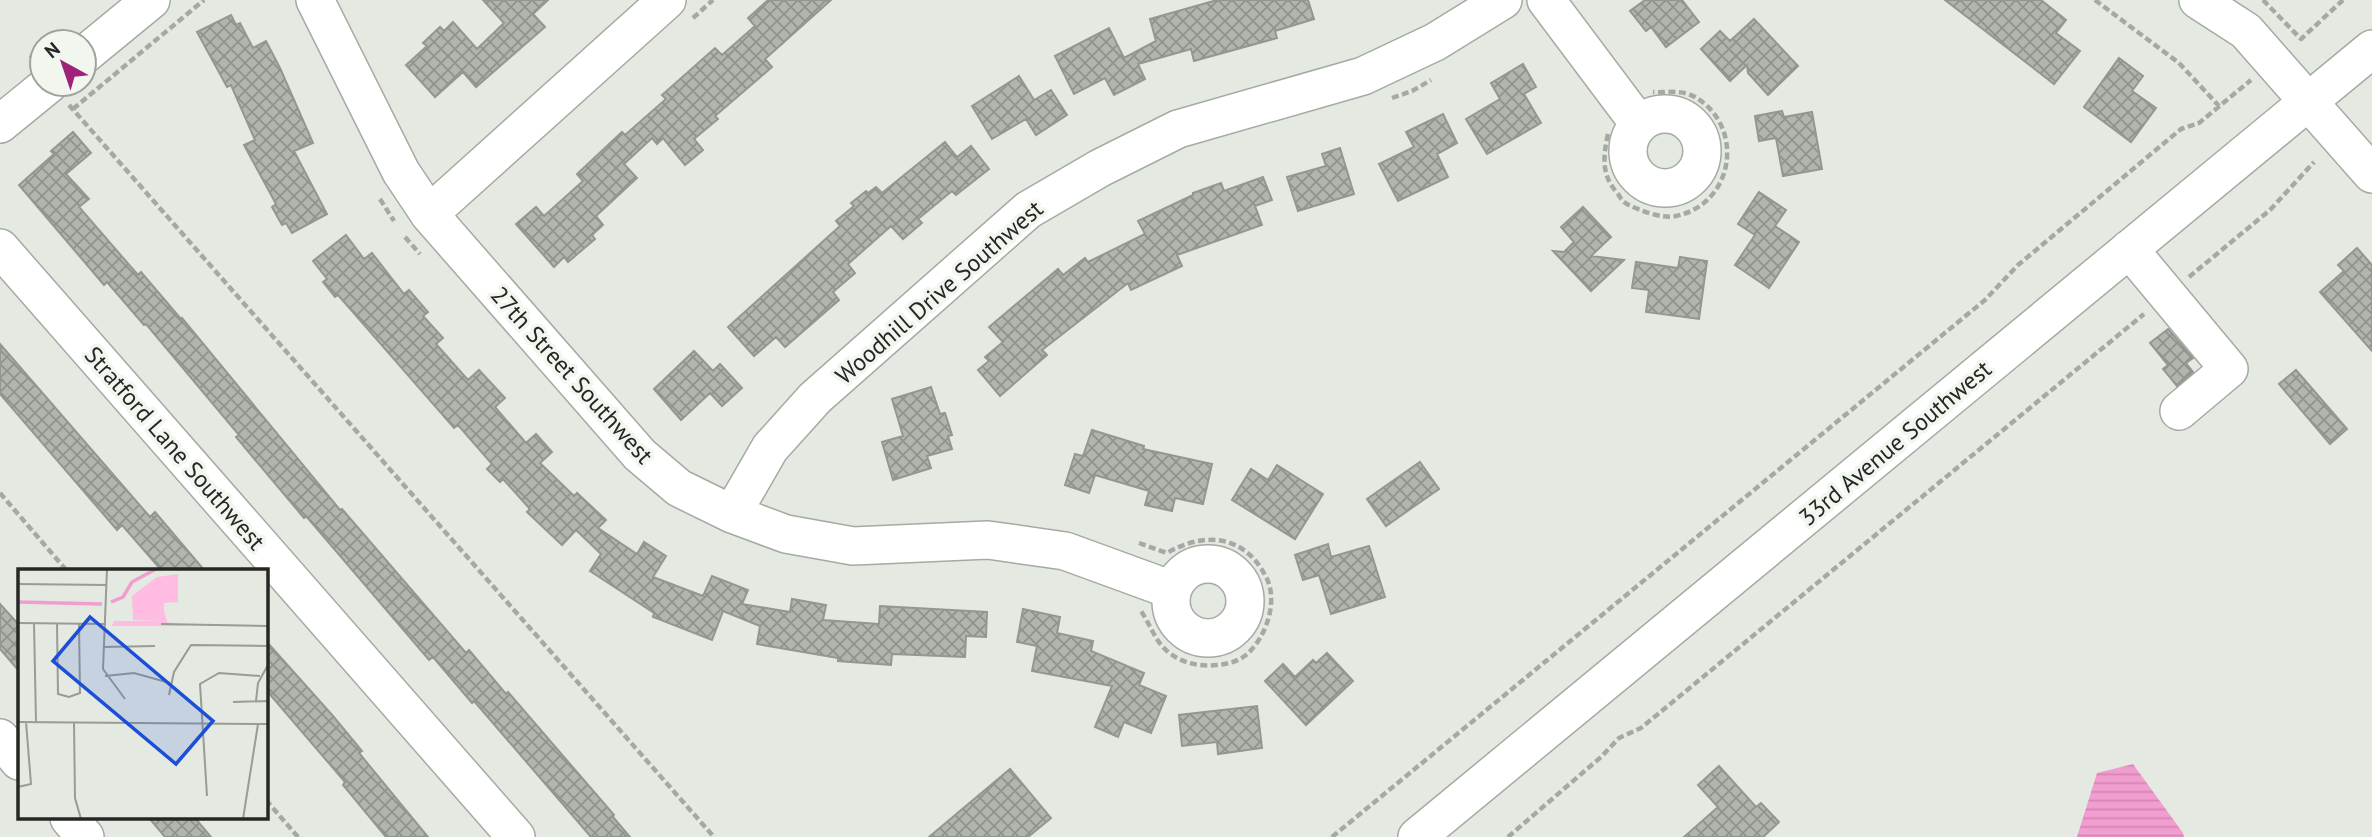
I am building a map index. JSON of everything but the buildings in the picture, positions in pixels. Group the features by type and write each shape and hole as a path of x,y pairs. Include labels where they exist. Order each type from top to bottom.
{"street":[{"path":"98,44 151,0"},
{"name":"27th Street Southwest","path":"315,0 401,172 409,224 640,455 679,488 732,514 786,534 853,546 988,540 1065,551 1172,590"},
{"name":"Woodhill Drive Southwest","path":"732,514 771,448 815,398 1028,210 1100,168 1178,129 1363,76 1435,42 1503,0"},
{"path":"1546,0 1624,129"},
{"path":"2198,0 2246,31 2372,174"},
{"path":"409,224 680,9"},
{"name":"33rd Avenue Southwest","path":"1417,837 2372,49"},
{"path":"0,124 62,98"},
{"name":"Stratford Lane Southwest","path":"0,248 516,837"},
{"path":"2129,249 2229,369 2179,411"},
{"path":"0,738 18,760"},
{"path":"71,820 85,837"}],"path":[{"path":"98,73 204,0"},
{"path":"680,9 713,0"},
{"path":"2095,0 2179,63 2219,106"},
{"path":"2263,0 2301,39 2343,0"},
{"path":"1387,100 1412,91 1435,78"},
{"path":"1332,837 1985,300 2018,265 2180,128 2199,123 2252,79"},
{"path":"1624,129 1603,160 1608,183 1626,204 1648,213 1674,217 1695,209 1717,191 1727,166 1727,136 1718,117 1694,97 1673,91 1654,93 1646,83"},
{"path":"62,98 715,837"},
{"path":"1507,837 1601,757 1619,738 1642,728 2270,210 2314,162"},
{"path":"378,196 409,224 425,260"},
{"path":"0,493 65,569"},
{"path":"1128,539 1167,553 1183,544 1206,539 1224,540 1245,550 1256,562 1267,578 1271,597 1268,620 1261,638 1246,655 1229,664 1202,667 1181,660 1166,651 1133,603"},
{"path":"268,802 298,837"}],"shaded area":[{"path":"2133,764 2184,837 2077,837 2097,773"}]}
